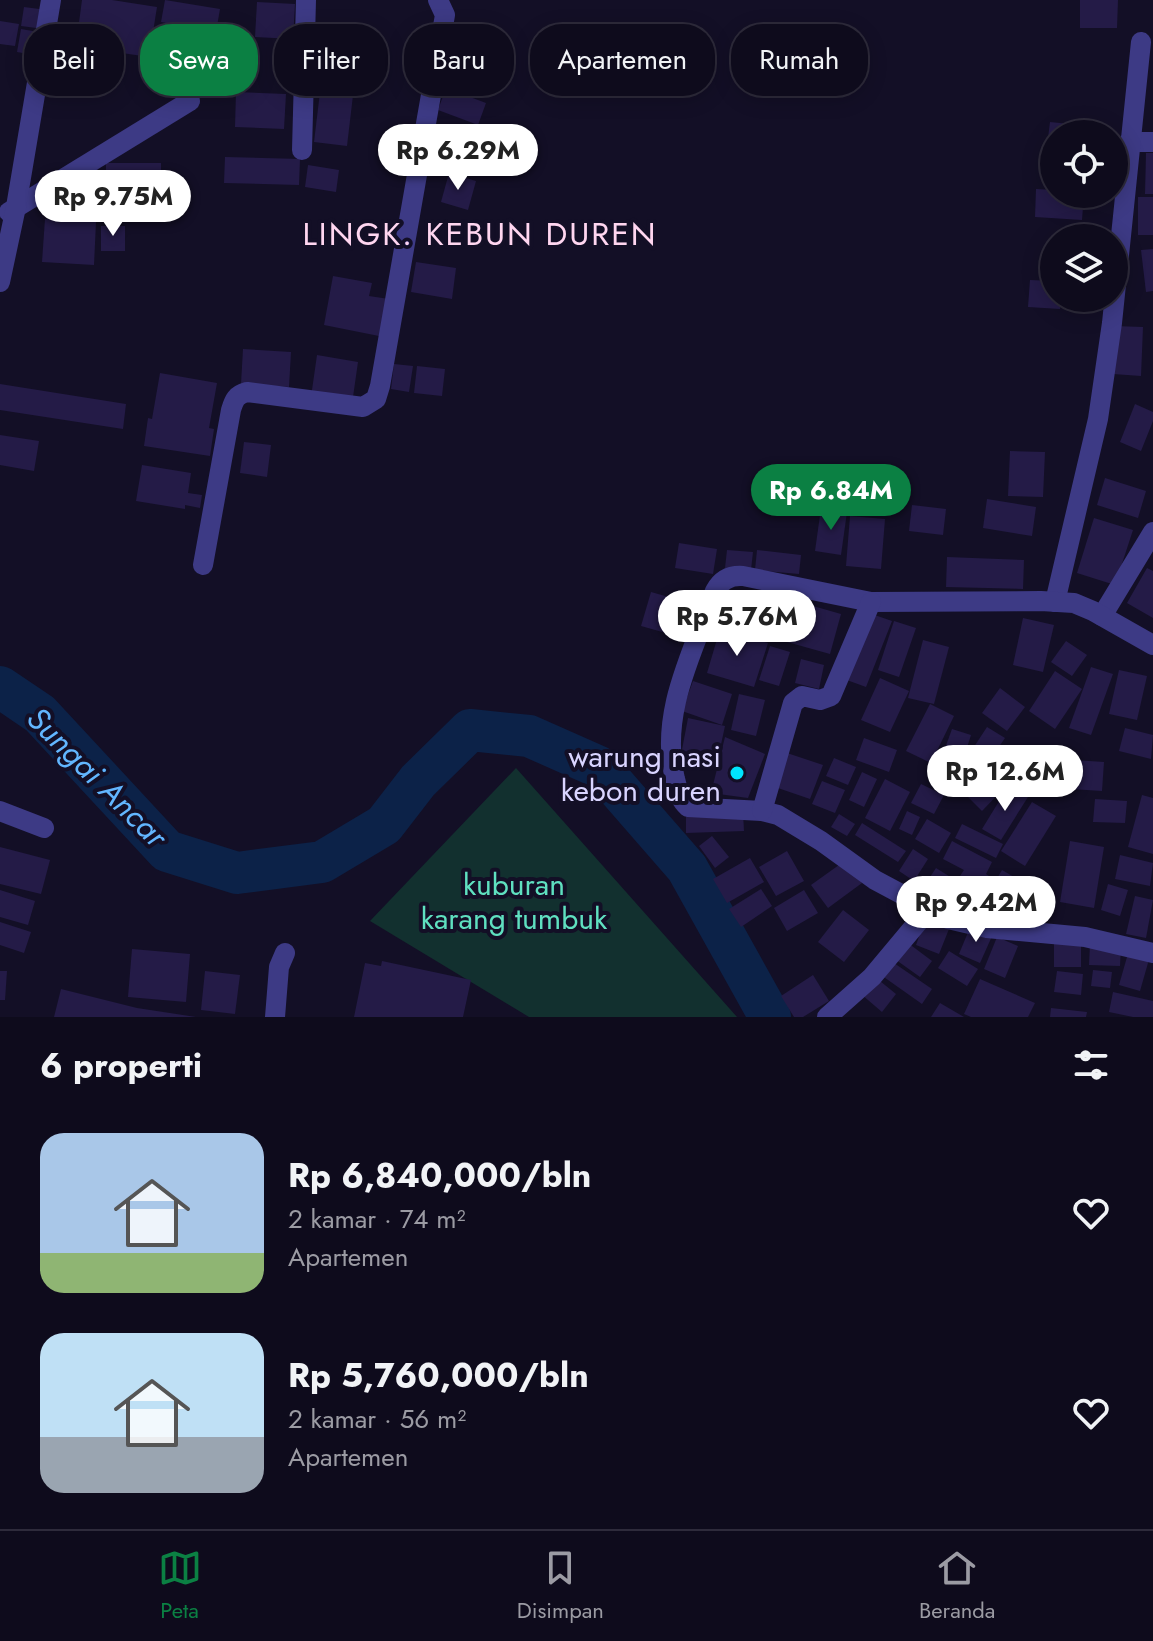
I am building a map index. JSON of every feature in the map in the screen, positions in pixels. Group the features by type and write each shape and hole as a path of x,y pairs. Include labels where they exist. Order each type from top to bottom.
{"street":[{"path":"0,282 8,212 51,0"},
{"path":"302,150 306,0"},
{"path":"203,565 231,410 240,394 247,392 363,407 376,399 445,15 438,0"},
{"path":"1055,602 1098,419 1112,323 1141,42"},
{"path":"8,212 190,101"},
{"path":"1129,142 1153,142"},
{"path":"1102,616 1153,532"},
{"path":"1153,645 1074,603 871,602 739,575 729,577 715,591 678,690 671,732 674,775 680,798 688,807 762,811 790,821 875,880 948,919 987,928 1085,937 1153,953"},
{"path":"762,811 793,703 802,696 824,700 833,695 871,602"},
{"path":"0,811 44,828"},
{"path":"827,1017 872,977 928,910"},
{"path":"275,1017 279,967 285,953"}],"green space":[{"name":"kuburan karang tumbuk","path":"516,768 737,1017 529,1017 370,921"}],"building":[{"path":"82,0 112,0 157,7 154,24 140,24 140,56 124,53 124,24 79,24"},
{"path":"165,0 220,9 217,24 161,22"},
{"path":"1080,0 1118,0 1117,28 1080,28"},
{"path":"257,2 295,4 294,24 274,24 274,38 258,37"},
{"path":"24,7 47,10 45,24 21,26"},
{"path":"0,21 19,24 15,46 0,44"},
{"path":"21,29 24,30 24,53 17,52"},
{"path":"258,93 286,96 284,129 235,127 236,96 258,96"},
{"path":"320,96 353,96 347,146 314,142"},
{"path":"443,96 467,96 486,103 478,125 438,110"},
{"path":"1146,153 1153,153 1153,194 1145,194"},
{"path":"225,157 300,159 299,185 224,183"},
{"path":"106,163 161,163 161,191 106,191"},
{"path":"308,165 339,170 336,192 305,187"},
{"path":"97,168 107,198 79,207 70,176"},
{"path":"449,173 476,181 468,210 441,202"},
{"path":"1036,189 1040,189 1040,208 1083,208 1082,220 1035,217"},
{"path":"1138,197 1153,197 1153,235 1138,235"},
{"path":"45,219 96,222 94,265 42,262"},
{"path":"101,226 125,226 125,251 101,251"},
{"path":"1153,249 1153,291 1146,292 1141,250"},
{"path":"416,262 456,268 452,299 411,292"},
{"path":"333,276 372,283 369,296 389,299 379,336 324,325"},
{"path":"1030,280 1040,280 1040,308 1028,307"},
{"path":"1114,326 1143,327 1141,376 1113,374"},
{"path":"243,349 291,352 289,387 241,384"},
{"path":"317,355 358,362 352,404 311,397"},
{"path":"394,364 413,366 409,392 391,389"},
{"path":"417,366 445,369 442,396 414,393"},
{"path":"160,373 217,383 209,428 214,429 210,456 144,446"},
{"path":"0,384 126,404 123,429 0,410"},
{"path":"1135,404 1153,412 1153,421 1141,451 1120,442"},
{"path":"0,435 39,441 34,471 0,465"},
{"path":"244,442 271,445 267,477 240,473"},
{"path":"1010,451 1045,452 1043,497 1008,496"},
{"path":"142,465 191,473 188,493 202,495 200,508 185,505 185,509 136,501"},
{"path":"1105,478 1146,491 1138,518 1097,505"},
{"path":"987,499 1036,507 1032,536 983,528"},
{"path":"912,505 946,509 943,535 909,531"},
{"path":"821,508 847,512 841,555 815,551"},
{"path":"850,516 885,519 881,569 846,566"},
{"path":"1094,518 1133,530 1115,585 1077,573"},
{"path":"679,543 717,549 713,574 675,568"},
{"path":"727,550 753,552 751,570 725,568"},
{"path":"757,550 801,555 799,574 755,570"},
{"path":"947,557 1024,560 1023,589 946,587"},
{"path":"1147,568 1153,571 1153,618 1127,603"},
{"path":"732,590 762,595 756,628 727,622"},
{"path":"651,592 690,603 680,637 641,626"},
{"path":"799,602 841,614 830,654 787,642"},
{"path":"869,613 892,621 866,687 844,679"},
{"path":"1023,618 1054,625 1043,672 1013,665"},
{"path":"894,621 916,628 899,677 878,670"},
{"path":"720,629 768,643 754,687 707,673"},
{"path":"923,640 949,647 934,704 908,698"},
{"path":"1066,641 1087,655 1072,676 1051,662"},
{"path":"770,646 790,652 779,686 759,680"},
{"path":"801,659 824,665 819,689 795,683"},
{"path":"1091,667 1113,674 1091,735 1069,728"},
{"path":"1119,670 1147,676 1137,720 1109,714"},
{"path":"1055,671 1082,689 1055,729 1029,711"},
{"path":"880,678 909,691 890,732 861,720"},
{"path":"693,681 732,694 722,725 682,711"},
{"path":"1000,688 1025,707 1007,731 982,713"},
{"path":"739,694 765,700 756,736 731,730"},
{"path":"930,704 954,716 931,763 906,751"},
{"path":"688,718 725,726 717,763 681,755"},
{"path":"987,727 1005,738 987,764 970,753"},
{"path":"1125,728 1153,735 1151,759 1119,751"},
{"path":"952,729 971,735 964,757 944,751"},
{"name":"warung nasi kebon duren","path":"725,737 765,754 748,798 711,793"},
{"path":"864,738 897,750 889,772 856,760"},
{"path":"1009,745 1028,763 982,811 964,793"},
{"path":"787,753 823,765 810,799 775,787"},
{"path":"942,757 966,769 954,793 931,781"},
{"path":"834,758 856,767 848,785 826,776"},
{"path":"1074,760 1104,762 1102,791 1071,789"},
{"path":"862,772 877,779 864,807 849,800"},
{"path":"885,779 910,792 890,831 865,818"},
{"path":"822,781 845,790 835,813 812,804"},
{"path":"921,784 944,795 934,814 911,803"},
{"path":"1009,785 1028,797 1001,840 982,829"},
{"path":"1142,795 1153,798 1153,854 1128,847"},
{"path":"1095,799 1127,801 1125,823 1093,822"},
{"path":"1032,802 1056,816 1025,866 1001,851"},
{"path":"907,811 920,817 912,835 899,829"},
{"path":"743,813 744,831 686,833 686,814"},
{"path":"839,814 855,824 847,836 831,827"},
{"path":"927,819 951,833 939,853 915,839"},
{"path":"862,823 906,851 898,862 855,835"},
{"path":"962,824 1003,844 996,858 955,838"},
{"path":"712,836 729,857 715,868 699,846"},
{"path":"952,841 992,862 986,874 989,876 973,902 952,888 964,870 943,859"},
{"path":"1070,841 1104,847 1094,908 1060,902"},
{"path":"0,847 50,860 41,894 0,884"},
{"path":"913,849 928,859 914,881 899,871"},
{"path":"787,851 804,881 776,896 759,867"},
{"path":"1120,855 1153,863 1150,886 1115,879"},
{"path":"750,858 764,882 727,903 713,879"},
{"path":"846,860 862,883 828,908 811,885"},
{"path":"936,868 952,878 938,900 922,889"},
{"path":"1002,870 1028,885 1009,917 983,902"},
{"path":"1108,884 1128,890 1120,916 1101,910"},
{"path":"761,889 772,906 741,927 729,909"},
{"path":"0,890 35,901 28,925 0,917"},
{"path":"804,890 818,913 787,931 774,908"},
{"path":"1135,896 1153,900 1146,938 1126,934"},
{"path":"843,910 869,930 844,962 818,942"},
{"path":"925,920 949,929 939,954 916,945"},
{"path":"0,922 31,932 24,953 0,945"},
{"path":"971,925 993,934 980,963 959,954"},
{"path":"997,937 1018,946 1005,978 984,969"},
{"path":"904,940 932,961 920,977 892,957"},
{"path":"1054,940 1081,940 1081,967 1054,967"},
{"path":"1090,944 1121,946 1120,966 1089,965"},
{"path":"132,949 190,954 186,1002 128,997"},
{"path":"1129,950 1150,956 1140,991 1119,985"},
{"path":"949,951 978,969 967,986 938,968"},
{"path":"382,961 471,980 463,1017 354,1017 365,963 381,966"},
{"path":"891,961 932,989 922,1004 881,975"},
{"path":"1093,970 1112,972 1110,988 1091,986"},
{"path":"0,971 7,971 5,1000 0,1000"},
{"path":"205,971 240,975 235,1014 201,1010"},
{"path":"1057,971 1083,974 1081,995 1054,992"},
{"path":"813,975 829,1001 803,1017 794,1017 781,996"},
{"path":"875,977 896,994 882,1012 861,994"},
{"path":"980,979 1035,1003 1028,1017 971,1017 964,1014"},
{"path":"61,989 137,1008 196,1017 54,1017"},
{"path":"1113,992 1153,1001 1153,1017 1109,1012"},
{"path":"940,1003 964,1017 931,1017"},
{"path":"1051,1008 1087,1012 1086,1017 1050,1017"}],"waterway":[{"name":"Sungai Ancar","path":"0,687 40,714 167,851 237,873 322,862 384,825 418,781 470,730 529,736 599,767 687,868 770,1017"}],"place":[{"name":"warung nasi kebon duren","path":"737,773"}],"district":[{"name":"LINGK. KEBUN DUREN","path":"480,234"}]}
